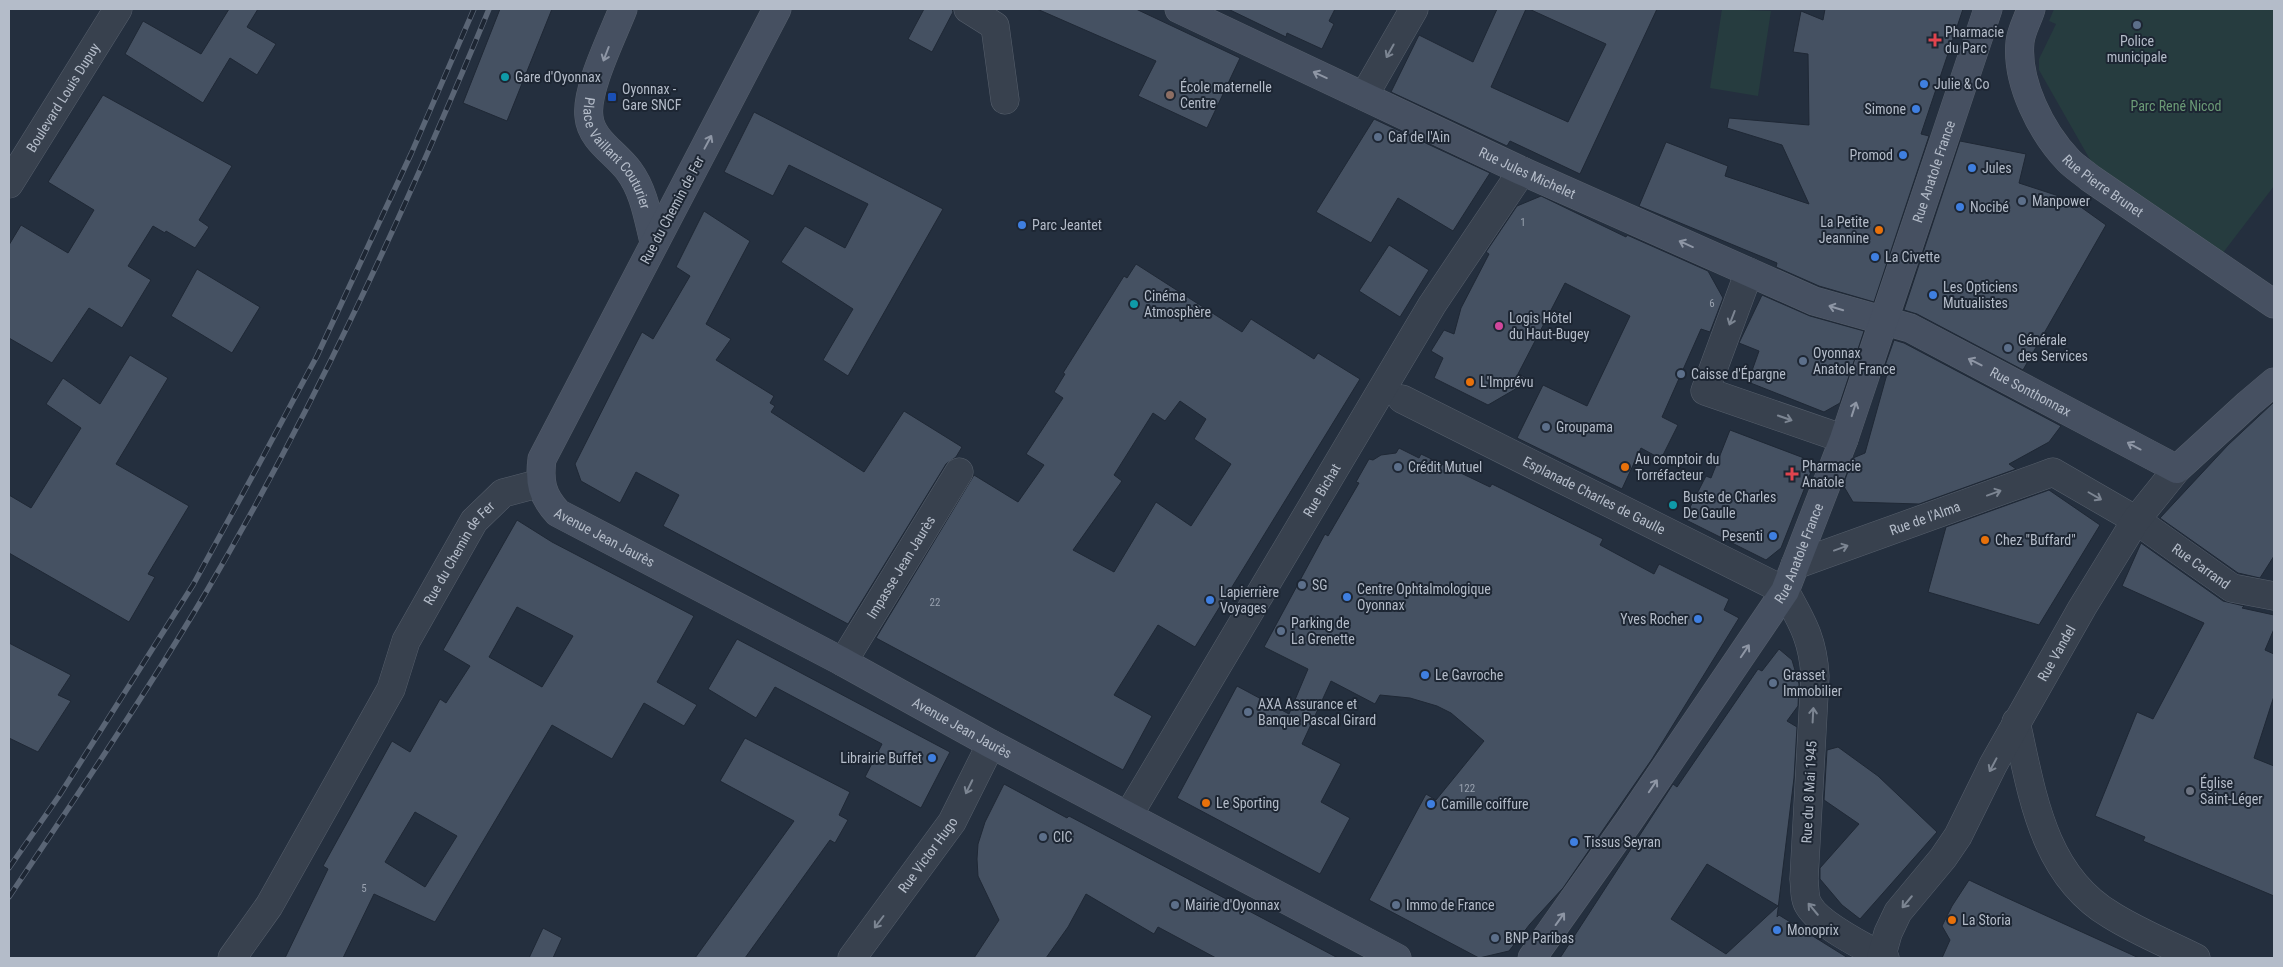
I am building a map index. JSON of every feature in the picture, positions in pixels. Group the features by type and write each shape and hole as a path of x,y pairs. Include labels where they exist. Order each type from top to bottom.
{"main road":[{"name":"Place Vaillant Couturier","path":"623,9 589,99 588,117 593,132 629,171 644,200 654,242"},
{"name":"Rue du Chemin de Fer","path":"541,483 542,459 777,9"},
{"name":"Rue Jules Michelet","path":"1179,9 1522,171 1814,301 1883,320"},
{"name":"Rue Anatole France","path":"1532,958 1629,822 1785,591 1844,439 1988,9"},
{"name":"Rue Pierre Brunet","path":"2031,9 2020,40 2020,66 2032,102 2057,147 2070,162 2090,178 2274,304"},
{"name":"Rue Sonthonnax","path":"1883,320 1910,328 2177,469"},
{"name":"Rue Vandel","path":"2177,469 2274,382"},
{"name":"Avenue Jean Jaurès","path":"541,483 547,501 558,513 843,662 990,744 1397,958"}],"street":[{"name":"Boulevard Louis Dupuy","path":"9,184 118,9"},
{"path":"968,9 995,26 1006,100"},
{"path":"1364,96 1414,9"},
{"name":"Rue Bichat","path":"1128,816 1432,305 1522,171"},
{"path":"1749,272 1704,391 1844,439"},
{"name":"Esplanade Charles de Gaulle","path":"1402,399 1785,591"},
{"name":"Rue Vandel","path":"1882,958 1888,933 1898,912 1943,858 1958,836 2016,722 2136,520 2177,469"},
{"name":"Impasse Jean Jaurès","path":"843,662 959,472"},
{"name":"Rue de l'Alma","path":"1795,565 2053,472"},
{"name":"Rue Carrand","path":"2053,472 2136,520 2232,588 2274,596"},
{"name":"Rue du Chemin de Fer","path":"232,958 269,906 391,689 406,641 474,521 502,493 541,483"},
{"name":"Rue du 8 Mai 1945","path":"1785,591 1808,633 1813,652 1815,676 1804,879 1808,905 1815,914 1856,944 1882,958"},
{"path":"2016,722 2036,810 2054,853 2066,873 2084,893 2109,915 2196,958"},
{"name":"Rue Victor Hugo","path":"852,958 952,822 990,744"}],"green space":[{"path":"1722,9 1771,11 1758,96 1710,88"},
{"name":"Parc René Nicod","path":"2054,9 2274,9 2274,186 2219,258 2092,163 2039,70 2039,59 2056,24 2049,21"}],"building":[{"path":"229,9 258,9 247,27 276,44 257,75 230,58 203,103 125,54 143,21 201,54"},
{"name":"Gare d'Oyonnax","path":"500,9 552,9 507,121 463,103"},
{"path":"924,9 952,9 953,12 932,52 908,39"},
{"path":"1037,9 1136,9 1240,58 1207,128 1138,96 1156,61"},
{"path":"1228,9 1335,9 1329,21 1334,24 1322,49 1287,33 1286,37"},
{"path":"1497,9 1526,9 1491,87 1568,122 1606,44 1529,9 1657,9 1580,174 1510,141 1507,146 1391,92 1419,35 1473,62"},
{"path":"1825,9 1963,9 1921,134 1929,136 1874,302 1819,286 1776,267 1777,263 1639,206 1666,142 1728,166 1725,176 1809,204 1782,145 1727,128 1729,118 1809,125 1808,54 1793,52 1801,11 1823,20"},
{"path":"103,95 232,166 199,220 209,227 195,248 166,231 165,233 153,226 128,266 151,280 122,328 89,308 52,363 9,338 9,245 21,225 68,253 94,210 48,182"},
{"path":"754,112 943,209 848,376 823,360 853,309 781,262 805,226 845,248 868,204 789,165 773,196 724,172"},
{"path":"1374,119 1490,173 1453,231 1398,198 1371,243 1316,212"},
{"path":"1960,141 2026,154 2019,183 2071,200 2106,225 2023,370 1917,314 1904,310"},
{"path":"1541,196 1626,237 1627,235 1708,271 1723,298 1710,332 1701,329 1662,417 1678,425 1661,459 1641,448 1622,489 1517,438 1543,385 1587,406 1630,316 1565,283 1518,374 1531,380 1488,405 1434,378 1443,358 1431,351 1444,330 1454,334 1461,308 1489,254 1486,252 1517,206"},
{"path":"704,211 750,241 706,324 731,339 716,360 774,396 770,403 775,406 771,412 864,472 904,411 962,447 956,457 946,464 848,624 663,526 679,495 636,472 620,503 581,481 575,464 642,332 653,339 690,276 676,267"},
{"path":"1389,245 1429,270 1400,317 1359,291"},
{"path":"1136,264 1242,332 1251,319 1314,359 1318,353 1360,379 1195,647 1158,625 1114,695 1152,716 1123,770 876,638 974,475 1018,502 1044,465 1026,454 1063,398 1054,392 1065,374 1063,373 1124,276 1127,278","holes":["1180,401 1206,419 1194,439 1231,464 1191,526 1156,502 1114,572 1073,550 1122,481 1114,475 1153,413 1165,421"]},
{"path":"197,269 260,307 232,353 171,316"},
{"name":"Oyonnax Anatole France","path":"1762,295 1810,316 1864,331 1840,403 1824,412 1748,382 1759,351 1739,343"},
{"path":"1894,340 1904,343 2061,426 2049,442 2009,464 2016,469 1919,504 1853,502 1843,485 1853,458 1865,453 1887,374 1881,377"},
{"path":"130,355 168,378 116,464 189,506 148,574 155,577 129,622 9,553 9,495 31,508 81,428 46,404 63,378 100,404"},
{"path":"2274,402 2274,556 2260,578 2238,573 2160,518 2228,445"},
{"path":"1730,430 1804,458 1811,472 1781,548 1766,560 1684,519 1706,476 1711,478"},
{"path":"1399,448 1419,458 1421,454 1490,487 1492,484 1603,539 1600,545 1654,574 1659,564 1729,599 1724,610 1739,618 1652,759 1563,888 1530,924 1509,951 1479,958 1369,900 1426,794 1436,800 1484,741 1451,713 1437,706 1410,698 1380,695 1375,704 1331,681 1302,744 1341,764 1321,802 1350,818 1320,874 1177,798 1237,686 1289,714 1308,669 1264,647 1325,534 1328,536 1359,483 1356,482 1369,459 1373,460 1381,455 1396,453"},
{"path":"2049,490 2100,525 2039,625 1928,592 1946,527"},
{"path":"517,520 552,542 694,616 657,682 697,705 684,726 644,703 612,759 552,725 435,922 374,894 343,958 285,958 328,869 323,866 392,741 410,752 440,699 446,703 470,666 443,650","holes":["517,607 573,636 542,687 489,657","415,812 457,836 425,887 385,862"]},
{"path":"2141,543 2223,601 2244,606 2242,608 2274,615 2274,629 2265,650 2274,654 2274,696 2254,758 2274,766 2274,896 2143,841 2145,837 2095,816 2137,712 2153,719 2204,623 2122,586"},
{"path":"737,639 950,752 921,808 865,777 882,744 775,687 756,718 708,689"},
{"path":"9,643 71,675 58,695 71,701 38,752 9,738"},
{"path":"1779,649 1792,660 1799,684 1798,706 1787,721 1797,727 1794,778 1777,917 1779,915 1848,958 1560,958 1673,784 1677,787 1758,669 1762,671","holes":["1707,864 1778,906 1726,954 1671,919"]},
{"path":"745,738 850,792 839,815 848,820 835,843 830,840 745,958 695,958 794,821 720,781"},
{"path":"1838,747 1878,776 1937,832 1860,919 1842,905 1820,879 1820,868 1859,824 1824,800 1827,750"},
{"path":"1004,784 1067,818 1069,816 1338,958 1216,958 1158,927 1154,934 1086,894 1068,927 1046,958 974,958 999,920 978,876 977,859 978,844 985,822"},
{"path":"1969,880 2139,958 1942,958 1950,940 1942,926"},
{"path":"543,928 562,938 553,958 529,958"}],"railway":[{"path":"9,868 59,796 193,585 259,464 317,356 411,154 474,9"},
{"path":"9,897 158,671 205,594 284,452 392,233 489,9"}],"place":[{"name":"Police municipale","path":"2137,25"},
{"name":"Pharmacie du Parc","path":"1935,40"},
{"name":"Gare d'Oyonnax","path":"505,77"},
{"name":"Julie & Co","path":"1924,84"},
{"name":"École maternelle Centre","path":"1170,95"},
{"name":"Oyonnax - Gare SNCF","path":"612,97"},
{"name":"Simone","path":"1916,109"},
{"name":"Caf de l'Ain","path":"1378,137"},
{"name":"Promod","path":"1903,155"},
{"name":"Jules","path":"1972,168"},
{"name":"Manpower","path":"2022,201"},
{"name":"Nocibé","path":"1960,207"},
{"name":"Parc Jeantet","path":"1022,225"},
{"name":"La Petite Jeannine","path":"1879,230"},
{"name":"La Civette","path":"1875,257"},
{"name":"Les Opticiens Mutualistes","path":"1933,295"},
{"name":"Cinéma Atmosphère","path":"1134,304"},
{"name":"Logis Hôtel du Haut-Bugey","path":"1499,326"},
{"name":"Générale des Services","path":"2008,348"},
{"name":"Oyonnax Anatole France","path":"1803,361"},
{"name":"Caisse d'Épargne","path":"1681,374"},
{"name":"L'Imprévu","path":"1470,382"},
{"name":"Groupama","path":"1546,427"},
{"name":"Crédit Mutuel","path":"1398,467"},
{"name":"Au comptoir du Torréfacteur","path":"1625,467"},
{"name":"Pharmacie Anatole","path":"1792,474"},
{"name":"Buste de Charles De Gaulle","path":"1673,505"},
{"name":"Pesenti","path":"1773,536"},
{"name":"Chez \"Buffard\"","path":"1985,540"},
{"name":"SG","path":"1302,585"},
{"name":"Centre Ophtalmologique Oyonnax","path":"1347,597"},
{"name":"Lapierrière Voyages","path":"1210,600"},
{"name":"Yves Rocher","path":"1698,619"},
{"name":"Parking de La Grenette","path":"1281,631"},
{"name":"Le Gavroche","path":"1425,675"},
{"name":"Grasset Immobilier","path":"1773,683"},
{"name":"AXA Assurance et Banque Pascal Girard","path":"1248,712"},
{"name":"Librairie Buffet","path":"932,758"},
{"name":"Église Saint-Léger","path":"2190,791"},
{"name":"Le Sporting","path":"1206,803"},
{"name":"Camille coiffure","path":"1431,804"},
{"name":"CIC","path":"1043,837"},
{"name":"Tissus Seyran","path":"1574,842"},
{"name":"Mairie d'Oyonnax","path":"1175,905"},
{"name":"Immo de France","path":"1396,905"},
{"name":"La Storia","path":"1952,920"},
{"name":"Monoprix","path":"1777,930"},
{"name":"BNP Paribas","path":"1495,938"}]}
